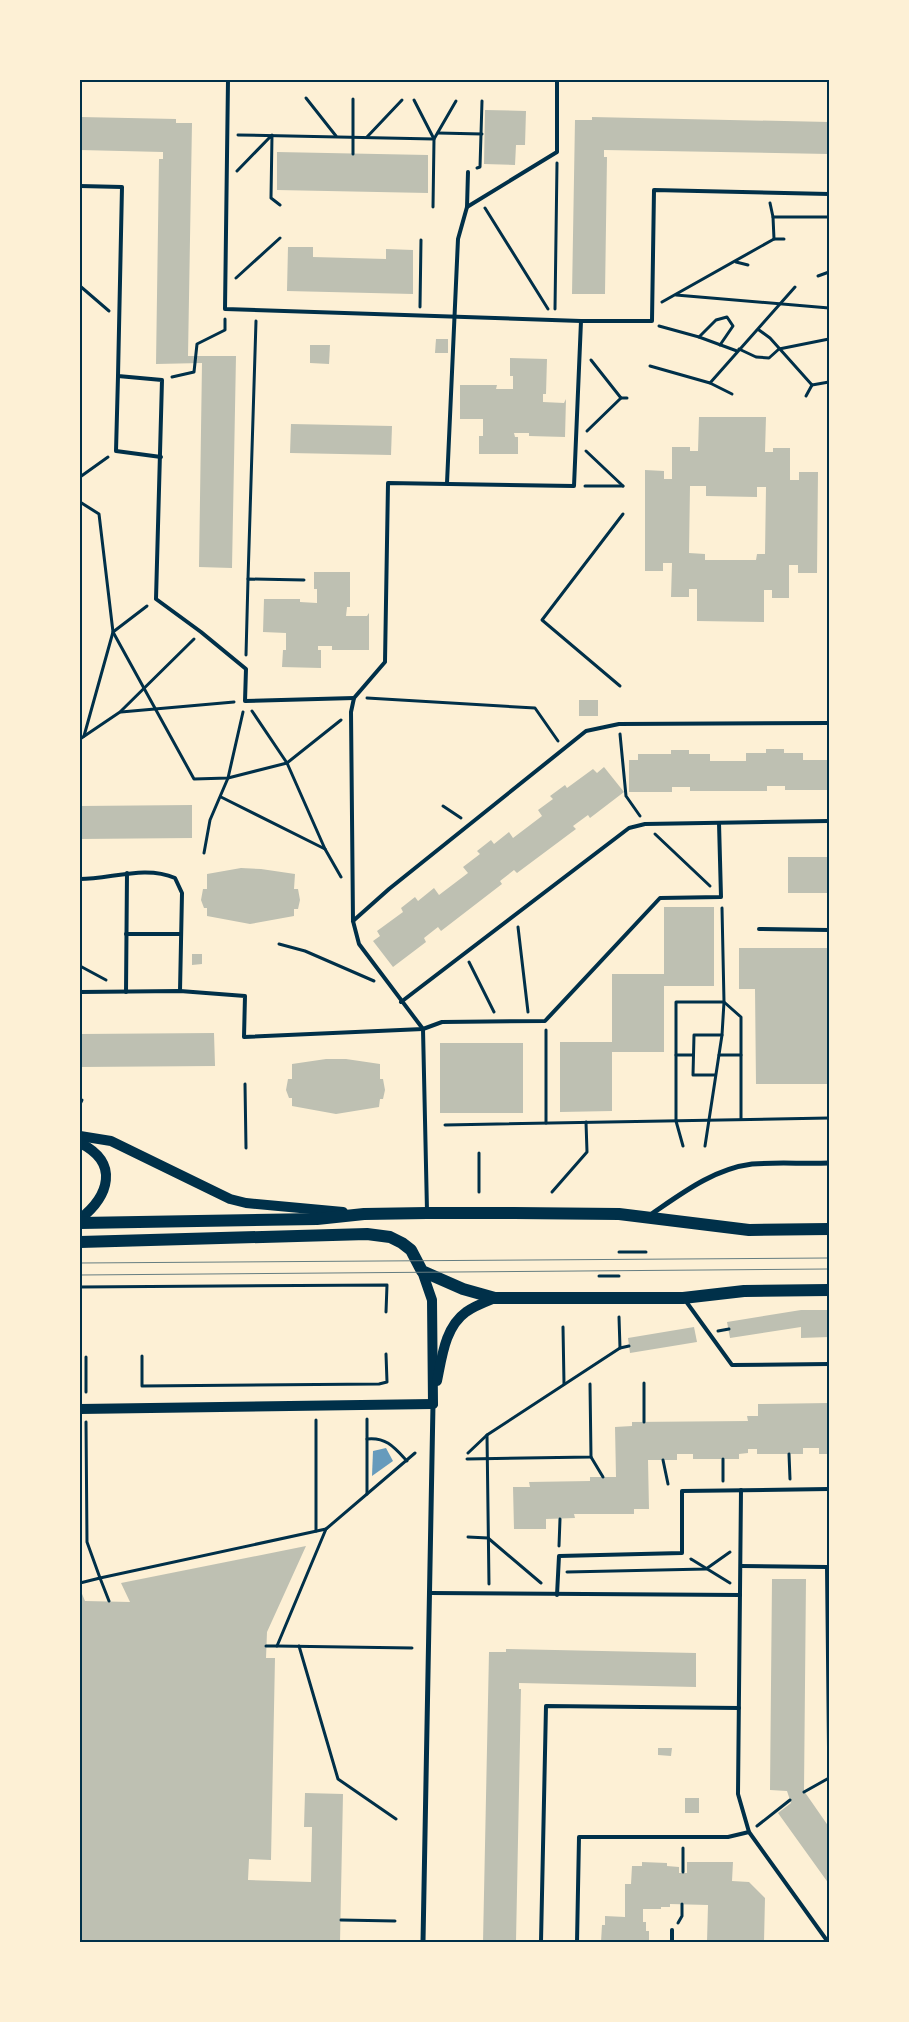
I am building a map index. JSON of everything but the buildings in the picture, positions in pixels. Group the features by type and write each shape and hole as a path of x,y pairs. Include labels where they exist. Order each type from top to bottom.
{"main road":[{"path":"80,1136 111,1140 230,1199 246,1203 364,1214"},
{"path":"80,1143 95,1152 102,1162 106,1177 105,1190 99,1200 80,1221"},
{"path":"80,1221 317,1219 364,1214 427,1213 619,1214 749,1230 829,1229"},
{"path":"80,1242 367,1234 390,1237 402,1242 411,1250 422,1271 432,1300 433,1404"},
{"path":"422,1271 463,1289 495,1298 683,1298 744,1291 829,1290"},
{"path":"433,1404 444,1347 453,1327 465,1313 495,1298"},
{"path":"80,1409 433,1404"}],"street":[{"path":"647,1217 690,1188 730,1169 752,1164 829,1163"},
{"path":"423,1942 433,1404"}],"lane":[{"path":"228,80 225,309 580,321 652,321 654,190 829,194"},
{"path":"467,207 480,201 557,152 557,80"},
{"path":"448,483 458,239 467,207 468,172"},
{"path":"80,186 122,187 116,451 160,456"},
{"path":"427,1213 422,1029 359,944 353,921 351,712 354,698 385,662 388,483 574,486 580,321"},
{"path":"118,376 162,380 156,599 246,668 245,701 354,698"},
{"path":"353,921 586,731 620,724 829,723"},
{"path":"401,1002 629,828 645,824 829,821"},
{"path":"80,992 180,991 245,996 244,1037 422,1029 442,1022 546,1022 660,898 721,897 719,823"},
{"path":"80,879 127,873 167,875 175,878 182,893 180,991"},
{"path":"126,992 127,873"},
{"path":"758,929 829,930"},
{"path":"126,934 181,934"},
{"path":"683,1298 732,1365 829,1364"},
{"path":"556,1595 559,1556 682,1553 682,1491 829,1489"},
{"path":"741,1490 738,1794 749,1832 828,1942"},
{"path":"741,1566 827,1567 829,1747"},
{"path":"430,1593 556,1595 740,1592"},
{"path":"541,1942 546,1706 739,1708"},
{"path":"577,1942 579,1837 728,1837 749,1832"},
{"path":"672,1931 672,1942"}],"path":[{"path":"306,98 336,137"},
{"path":"353,98 353,154"},
{"path":"367,137 402,100"},
{"path":"414,100 434,139 433,207"},
{"path":"434,139 456,101"},
{"path":"468,172 480,167 482,102"},
{"path":"438,133 482,134"},
{"path":"227,135 434,139"},
{"path":"226,182 272,135"},
{"path":"272,135 271,198 280,205"},
{"path":"555,320 557,152"},
{"path":"480,201 555,320"},
{"path":"774,240 772,217 829,217"},
{"path":"225,288 280,238"},
{"path":"652,307 774,240 784,239"},
{"path":"420,315 422,240"},
{"path":"735,262 748,266"},
{"path":"818,276 829,272"},
{"path":"80,286 119,319"},
{"path":"710,383 738,350 759,330 795,287"},
{"path":"676,295 829,308"},
{"path":"162,380 194,372 197,344 225,330 225,309"},
{"path":"246,668 256,310"},
{"path":"699,337 716,320 727,317 732,326 720,345"},
{"path":"652,324 699,337 756,357 769,358 779,349 829,338"},
{"path":"759,330 770,338 812,385"},
{"path":"579,345 621,398"},
{"path":"650,366 710,383 732,394"},
{"path":"812,385 829,382"},
{"path":"806,396 812,385"},
{"path":"574,486 624,486 576,442 621,398 627,398"},
{"path":"80,477 116,451"},
{"path":"80,502 100,514 113,632 194,779 228,778 287,763 351,712"},
{"path":"620,686 542,620 623,514"},
{"path":"248,579 304,580"},
{"path":"82,738 113,632 156,599"},
{"path":"82,738 120,712 143,687 201,632"},
{"path":"354,698 535,708 563,749"},
{"path":"120,712 245,701"},
{"path":"245,701 287,763 325,849 352,897"},
{"path":"204,853 210,820 228,778 245,701"},
{"path":"221,797 325,849"},
{"path":"443,806 470,824"},
{"path":"705,1146 722,1035 724,1002 721,897"},
{"path":"517,914 529,1022"},
{"path":"279,944 305,951 370,981 387,983"},
{"path":"464,953 499,1022"},
{"path":"80,966 126,992"},
{"path":"683,1146 676,1121 676,1002 724,1002 741,1017 741,1119"},
{"path":"546,1022 546,1123"},
{"path":"715,1075 693,1075 694,1035 722,1035"},
{"path":"676,1055 693,1055"},
{"path":"719,1055 741,1055"},
{"path":"245,1084 246,1148"},
{"path":"80,1104 82,1100"},
{"path":"444,1125 829,1118"},
{"path":"552,1192 587,1152 586,1122"},
{"path":"479,1153 479,1192"},
{"path":"619,1252 646,1252"},
{"path":"599,1276 619,1276"},
{"path":"80,1287 387,1285 386,1312"},
{"path":"620,1317 620,1348"},
{"path":"563,1327 564,1384"},
{"path":"468,1453 487,1434 620,1348 629,1346"},
{"path":"142,1356 142,1386 334,1385 379,1384 387,1382 386,1354"},
{"path":"86,1356 86,1392"},
{"path":"644,1383 644,1422"},
{"path":"590,1384 591,1457 603,1477"},
{"path":"367,1418 367,1494"},
{"path":"316,1420 316,1531"},
{"path":"86,1422 87,1542 109,1601"},
{"path":"487,1434 490,1593"},
{"path":"367,1439 378,1438 390,1442 406,1461"},
{"path":"277,1646 326,1529 415,1453"},
{"path":"789,1454 790,1489"},
{"path":"468,1459 591,1457"},
{"path":"723,1459 724,1490"},
{"path":"662,1460 668,1484"},
{"path":"559,1556 560,1519"},
{"path":"80,1582 326,1529"},
{"path":"468,1537 488,1538 556,1595"},
{"path":"559,1572 706,1569 741,1544"},
{"path":"682,1553 740,1592"},
{"path":"266,1646 412,1648"},
{"path":"299,1646 338,1780 396,1819"},
{"path":"804,1792 829,1778"},
{"path":"749,1832 790,1800"},
{"path":"682,1872 683,1836"},
{"path":"672,1931 682,1916 682,1904"},
{"path":"341,1920 395,1921"}],"water":[{"path":"386,1448 393,1461 372,1476 373,1451"}],"tram line":[{"path":"80,1263 829,1258"},
{"path":"80,1275 829,1269"}]}
